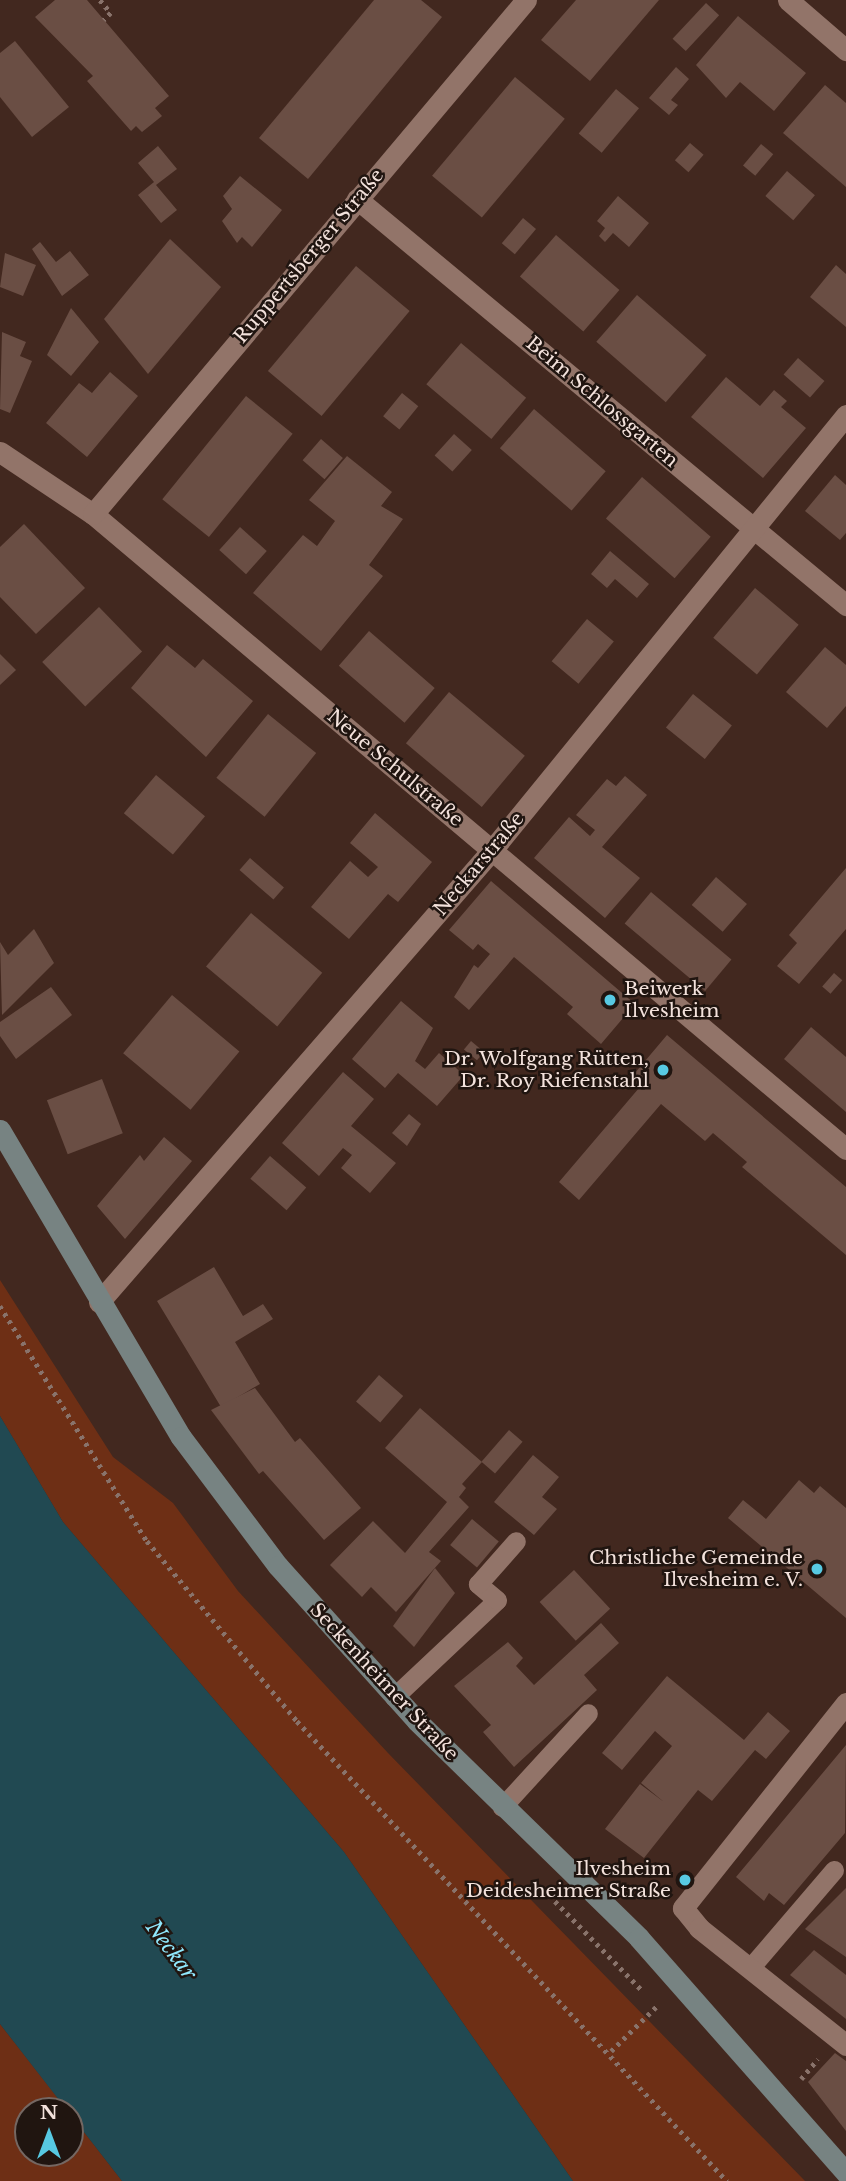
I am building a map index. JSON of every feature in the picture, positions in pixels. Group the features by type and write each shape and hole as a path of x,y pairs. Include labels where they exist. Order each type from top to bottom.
{"main road":[{"name":"Seckenheimer Straße","path":"0,1130 181,1437 278,1566 394,1698 502,1807 639,1938 846,2173"}],"street":[{"name":"Ruppertsberger Straße","path":"93,514 526,0"},
{"path":"788,0 846,50"},
{"name":"Beim Schlossgarten","path":"357,199 846,605"},
{"name":"Neckarstraße","path":"99,1302 492,850 846,415"},
{"name":"Neue Schulstraße","path":"0,452 93,514 846,1149"},
{"path":"846,1703 683,1908 750,1968 787,2008 846,2045"}],"lane":[{"path":"394,1698 497,1600 478,1584 516,1542"},
{"path":"502,1807 588,1713"},
{"path":"750,1968 834,1870"}],"path":[{"path":"100,0 111,13 104,20"},
{"path":"0,1306 147,1542 297,1721 610,2051 727,2181"},
{"path":"550,1896 667,2015"},
{"path":"610,2051 658,2005"}],"shaded area":[{"path":"0,1280 113,1457 173,1503 238,1591 388,1753 805,2181 573,2181 344,1852 63,1522 0,1416"},
{"path":"0,2024 57,2097 14,2097 14,2167 84,2167 84,2132 122,2181 0,2181"}],"water":[{"name":"Neckar","path":"0,1416 63,1522 344,1852 573,2181 122,2181 84,2132 84,2097 57,2097 0,2024"}],"building":[{"path":"55,0 87,0 169,96 155,108 162,116 142,132 136,126 131,131 87,81 93,76 35,17"},
{"path":"374,0 421,0 442,17 308,179 259,138"},
{"path":"576,0 659,0 590,81 541,40"},
{"path":"706,3 719,15 686,51 673,39"},
{"path":"738,16 806,73 774,111 740,82 726,98 696,65"},
{"path":"15,41 69,107 32,137 0,97 0,53"},
{"path":"676,67 689,79 671,100 678,105 669,115 649,98"},
{"path":"515,77 565,119 482,218 432,176"},
{"path":"825,85 846,103 846,187 783,133"},
{"path":"616,89 639,108 602,153 579,133"},
{"path":"690,143 704,155 688,172 675,160"},
{"path":"761,144 773,154 755,176 743,165"},
{"path":"158,146 177,169 156,185 177,210 161,223 138,195 154,182 138,163"},
{"path":"787,171 815,195 793,220 765,196"},
{"path":"240,176 282,210 252,247 242,237 237,243 222,221 232,209 223,196"},
{"path":"618,196 649,223 629,247 613,233 605,242 599,236 605,228 597,221"},
{"path":"523,218 536,229 515,254 502,243"},
{"path":"556,235 619,290 583,332 520,277"},
{"path":"170,239 221,287 148,374 104,319"},
{"path":"40,242 56,262 70,251 89,275 62,296 32,249"},
{"path":"5,253 36,265 23,296 0,287"},
{"path":"836,265 846,274 846,327 810,297"},
{"path":"356,266 410,311 322,416 268,371"},
{"path":"637,295 706,355 666,402 596,342"},
{"path":"71,308 99,342 71,376 47,355"},
{"path":"2,332 26,342 20,356 32,361 10,413 0,409"},
{"path":"461,343 526,398 491,439 426,384"},
{"path":"798,358 824,381 810,398 784,375"},
{"path":"110,372 138,396 87,457 46,423 79,383 92,393"},
{"path":"726,377 760,406 774,390 787,401 781,407 806,428 763,478 691,417"},
{"path":"402,393 418,406 399,430 383,416"},
{"path":"246,396 293,434 209,537 162,499"},
{"path":"534,409 606,471 572,511 500,448"},
{"path":"454,434 472,450 452,472 435,456"},
{"path":"321,439 343,458 325,479 303,460"},
{"path":"347,456 392,492 381,506 403,519 369,565 383,576 321,651 253,593 303,535 317,546 335,521 309,500"},
{"path":"835,475 846,485 846,533 840,540 805,511"},
{"path":"642,477 711,537 675,578 606,519"},
{"path":"24,524 85,588 36,634 0,597 0,547"},
{"path":"240,527 267,551 246,574 219,550"},
{"path":"610,551 649,584 637,598 615,579 607,588 591,574"},
{"path":"755,588 799,625 757,674 713,638"},
{"path":"99,607 142,652 85,706 42,662"},
{"path":"587,619 614,641 578,684 552,661"},
{"path":"369,631 435,688 404,723 339,666"},
{"path":"167,645 195,668 203,659 253,701 206,757 131,688"},
{"path":"825,647 846,665 846,706 827,728 786,692"},
{"path":"0,654 16,670 0,685"},
{"path":"449,692 525,756 482,807 406,743"},
{"path":"693,694 732,725 705,759 666,727"},
{"path":"268,714 316,753 265,817 216,778"},
{"path":"156,775 205,816 173,854 124,813"},
{"path":"625,776 647,795 602,847 640,878 605,918 534,858 569,817 590,836 595,830 576,815 607,779 616,786"},
{"path":"375,813 432,862 398,902 388,894 349,939 311,907 350,861 368,877 378,867 350,843"},
{"path":"250,858 284,888 273,900 240,870"},
{"path":"846,868 846,929 799,984 777,966 797,943 789,935"},
{"path":"716,877 747,904 723,932 692,905"},
{"path":"491,881 635,1004 601,1044 567,1014 573,1007 514,957 469,1010 454,997 474,965 478,968 490,954 478,944 473,950 449,930"},
{"path":"651,892 731,959 705,991 625,923"},
{"path":"251,913 322,973 277,1026 206,967"},
{"path":"34,929 54,963 2,1015 0,942 8,955"},
{"path":"834,973 842,980 830,994 822,987"},
{"path":"51,987 72,1015 16,1059 0,1036 0,1022"},
{"path":"172,995 239,1052 191,1110 123,1053"},
{"path":"401,1001 433,1028 415,1061 425,1069 439,1053 464,1075 437,1106 398,1073 385,1088 352,1059"},
{"path":"811,1027 846,1057 846,1112 784,1059"},
{"path":"667,1035 846,1187 846,1255 742,1167 747,1162 713,1133 705,1141 661,1104 579,1200 559,1182 639,1088 629,1080"},
{"path":"471,1041 484,1052 477,1060 464,1049"},
{"path":"343,1072 374,1099 351,1126 396,1163 370,1193 341,1168 352,1155 343,1148 319,1176 282,1143"},
{"path":"102,1079 123,1133 68,1154 47,1100"},
{"path":"409,1114 421,1124 407,1146 392,1133"},
{"path":"164,1137 192,1161 125,1239 97,1206 140,1155 144,1161"},
{"path":"270,1156 306,1187 287,1210 250,1179"},
{"path":"214,1267 243,1316 263,1304 273,1319 235,1342 260,1384 221,1407 157,1301"},
{"path":"379,1375 403,1396 380,1422 356,1401"},
{"path":"255,1388 295,1442 300,1438 361,1508 324,1540 263,1471 259,1474 211,1410"},
{"path":"420,1408 482,1462 462,1484 466,1488 459,1497 469,1507 429,1552 441,1561 396,1612 371,1587 362,1597 330,1565 373,1521 405,1553 447,1502 385,1448"},
{"path":"509,1430 523,1442 495,1474 481,1462"},
{"path":"533,1455 559,1477 542,1497 557,1509 534,1535 494,1502"},
{"name":"Christliche Gemeinde Ilvesheim e. V.","path":"799,1480 814,1493 820,1486 846,1508 846,1618 728,1518 743,1500 766,1519"},
{"path":"472,1519 499,1541 477,1568 450,1545"},
{"path":"435,1568 455,1593 414,1647 393,1626"},
{"path":"574,1570 610,1609 576,1641 540,1602"},
{"path":"601,1623 619,1643 584,1675 597,1690 514,1767 483,1732 491,1725 454,1686 508,1642 523,1658 516,1666 534,1685"},
{"path":"667,1676 744,1740 768,1712 790,1731 766,1759 755,1750 712,1801 698,1790 644,1858 605,1829 640,1784 664,1802 641,1783 672,1746 655,1731 622,1770 602,1753"},
{"path":"846,1745 845,1833 784,1905 769,1893 764,1901 736,1877"},
{"path":"846,1888 846,1957 805,1929"},
{"path":"814,1950 846,1975 846,2019 790,1975"},
{"path":"835,2053 846,2061 846,2131 808,2082"}],"place":[{"name":"Beiwerk Ilvesheim","path":"610,1000"},
{"name":"Dr. Wolfgang Rütten, Dr. Roy Riefenstahl","path":"663,1070"},
{"name":"Christliche Gemeinde Ilvesheim e. V.","path":"817,1569"},
{"name":"Ilvesheim Deidesheimer Straße","path":"685,1880"}]}
